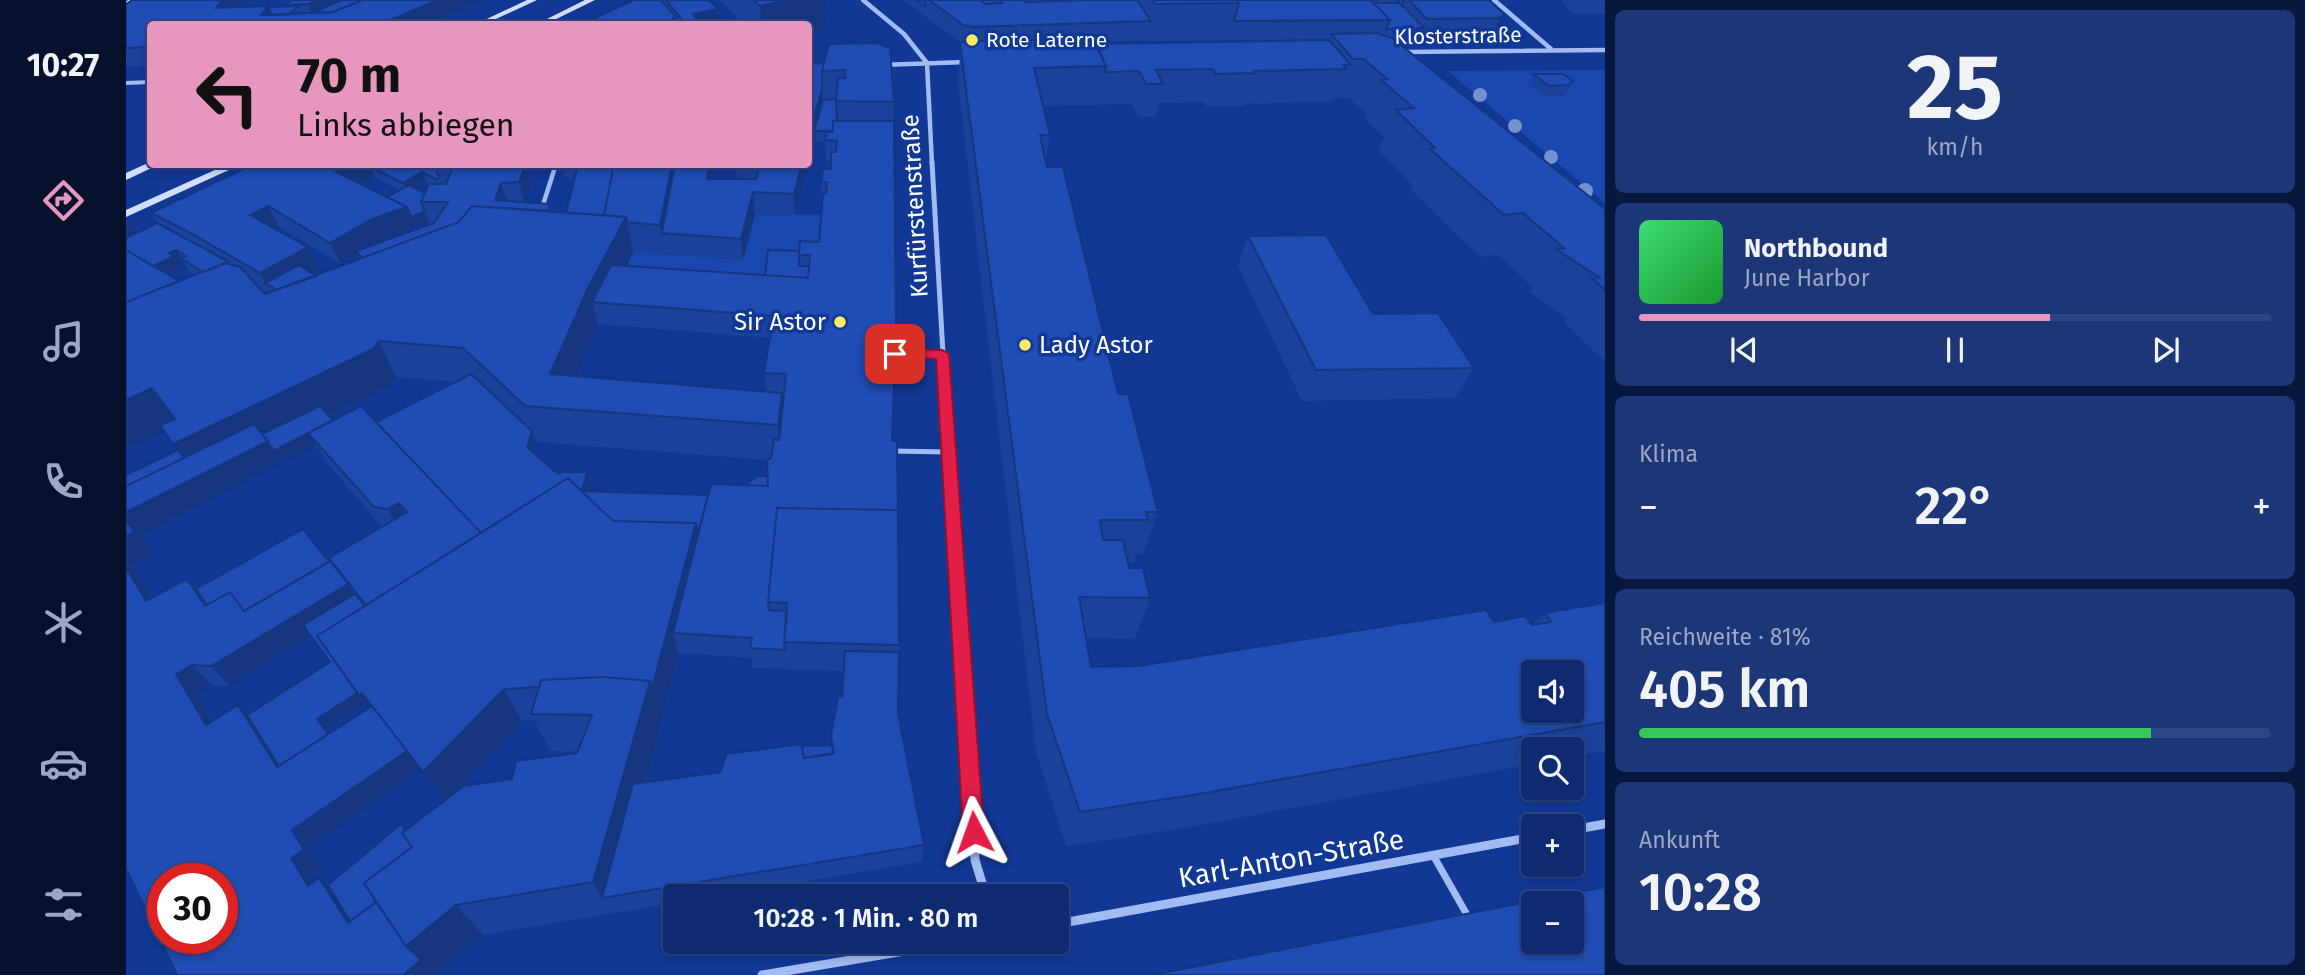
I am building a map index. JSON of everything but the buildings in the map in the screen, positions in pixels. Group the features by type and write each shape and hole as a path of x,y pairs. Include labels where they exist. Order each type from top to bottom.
{"main road":[{"path":"488,21 533,0"},
{"path":"547,21 592,0"},
{"path":"126,177 147,168"},
{"path":"126,214 228,168"}],"street":[{"path":"863,0 904,34 926,63"},
{"path":"1494,0 1552,50"},
{"name":"Klosterstraße","path":"1394,53 1605,50"},
{"path":"874,65 968,62"},
{"name":"Kurfürstenstraße","path":"926,63 975,860 982,884"},
{"path":"126,83 147,82"},
{"path":"1584,828 1605,824"},
{"name":"Karl-Anton-Straße","path":"1069,922 1521,839"},
{"path":"762,975 887,954"}],"lane":[{"path":"540,218 555,168"},
{"path":"895,354 942,354"},
{"path":"891,451 948,452"},
{"path":"1433,855 1472,923"}],"shaded area":[{"path":"1605,70 1605,203 1448,71"},
{"path":"755,214 823,215 819,263 764,298 617,287 633,252 743,260"}],"tram line":[{"path":"126,3 130,0"}],"place":[{"name":"Rote Laterne","path":"972,40"},
{"name":"Sir Astor","path":"840,322"},
{"name":"Lady Astor","path":"1025,345"}],"route":[{"path":"895,354 942,354 974,832"}]}
